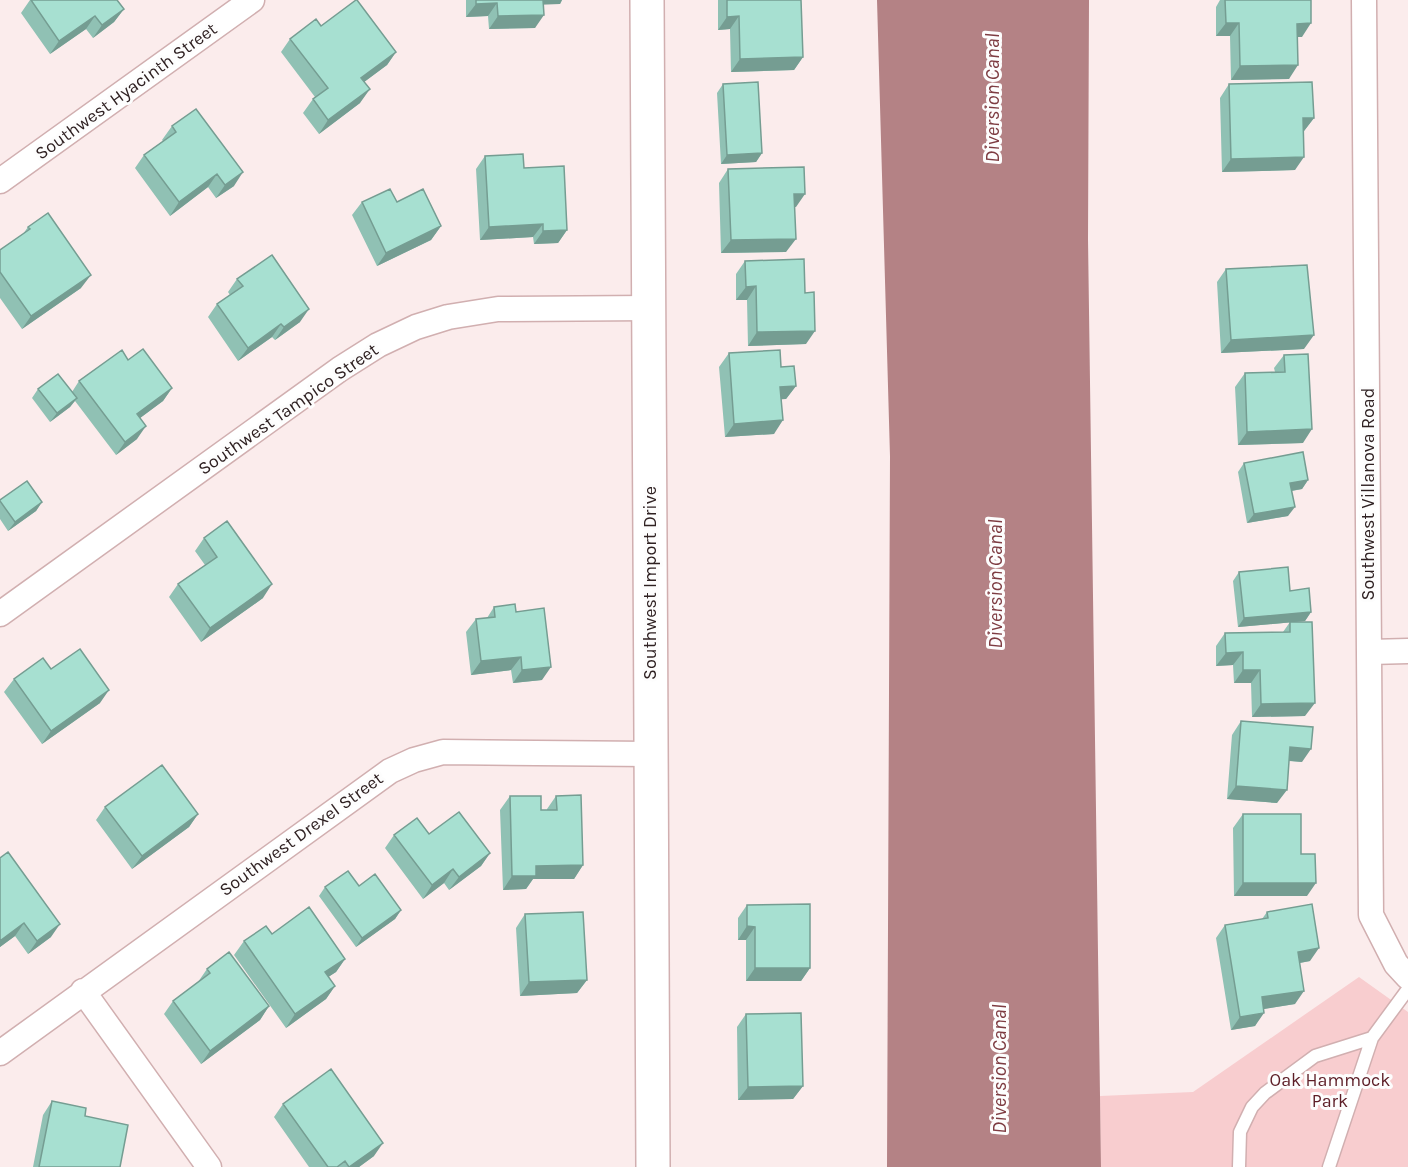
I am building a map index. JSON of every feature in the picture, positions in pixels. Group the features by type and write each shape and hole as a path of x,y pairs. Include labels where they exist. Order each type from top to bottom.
{"street":[{"name":"Southwest Hyacinth Street","path":"0,181 252,0"},
{"name":"Southwest Import Drive","path":"647,0 653,1167"},
{"name":"Southwest Villanova Road","path":"1364,0 1371,915 1396,964 1408,977"},
{"name":"Southwest Tampico Street","path":"0,614 340,369 378,345 416,327 448,317 498,309 650,308"},
{"path":"1370,652 1408,651"},
{"name":"Southwest Drexel Street","path":"0,1053 390,771 414,760 443,752 650,754"},
{"path":"83,992 209,1167"}],"lane":[{"path":"1329,1167 1372,1038 1408,989"},
{"path":"1239,1167 1240,1132 1251,1107 1265,1093 1315,1056 1372,1038"}],"green space":[{"name":"Oak Hammock Park","path":"1359,977 1408,1012 1408,1167 1101,1167 1100,1096 1193,1092"}],"water":[{"name":"Diversion Canal","path":"877,0 1089,0 1088,239 1101,1167 887,1167 890,456"}],"building":[{"path":"31,0 117,0 124,9 102,25 95,16 59,41"},
{"path":"356,0 396,52 361,78 370,89 328,120 313,99 328,88 290,39 316,19 321,26"},
{"path":"476,0 543,0 544,15 498,16 497,3 476,4"},
{"path":"727,0 801,0 803,57 740,59 739,16 727,17"},
{"path":"1225,0 1311,0 1311,23 1297,24 1298,65 1240,66 1239,23 1226,23"},
{"path":"758,82 762,153 727,155 723,84"},
{"path":"1312,82 1314,118 1303,118 1304,157 1231,159 1229,84"},
{"path":"196,109 243,172 225,185 217,174 179,202 144,155 176,132 172,126"},
{"path":"523,154 524,168 564,166 567,230 543,231 543,224 489,227 485,156"},
{"path":"804,167 805,194 794,194 796,239 731,240 728,169"},
{"path":"390,189 397,202 423,189 441,226 386,253 362,202"},
{"path":"48,213 91,275 31,316 0,272 0,250"},
{"path":"272,255 309,309 284,327 281,324 248,348 217,304 243,286 237,279"},
{"path":"804,259 805,293 814,292 815,331 757,332 756,286 746,287 745,261"},
{"path":"1307,265 1314,335 1231,340 1226,269"},
{"path":"143,349 172,388 137,414 146,426 125,442 79,381 122,350 128,360"},
{"path":"780,350 781,367 794,366 796,386 780,387 783,420 734,424 729,353"},
{"path":"1308,354 1312,429 1247,432 1245,373 1285,372 1284,355"},
{"path":"58,374 77,398 57,413 38,389"},
{"path":"1303,452 1308,480 1290,483 1295,507 1254,514 1244,463"},
{"path":"27,481 42,502 15,522 0,500"},
{"path":"227,521 272,584 210,628 178,584 217,557 204,538"},
{"path":"1288,567 1290,591 1309,588 1311,612 1244,618 1239,572"},
{"path":"515,604 516,612 544,608 551,667 522,670 521,657 481,661 476,619 495,617 494,607"},
{"path":"1290,622 1312,622 1315,703 1261,704 1260,670 1243,670 1243,652 1226,653 1225,633 1290,632"},
{"path":"80,649 109,690 51,731 14,679 43,658 51,669"},
{"path":"1241,721 1313,727 1311,749 1290,747 1287,790 1236,786"},
{"path":"162,765 198,814 142,856 105,807"},
{"path":"581,795 583,865 536,866 536,876 512,876 510,796 541,796 541,810 557,810 556,796"},
{"path":"459,812 490,853 459,877 453,869 432,885 394,835 417,818 429,834"},
{"path":"1243,814 1301,814 1301,854 1315,854 1316,883 1243,883"},
{"path":"8,852 60,924 37,941 24,923 0,941 0,858"},
{"path":"348,871 359,886 375,874 401,910 362,938 325,887"},
{"path":"810,904 810,968 755,968 755,927 747,926 747,905"},
{"path":"1312,904 1319,948 1298,952 1304,991 1262,997 1264,1013 1240,1017 1225,925 1268,918 1267,912"},
{"path":"309,907 345,959 325,972 335,986 295,1014 244,941 266,926 272,934"},
{"path":"583,912 587,980 529,982 525,914"},
{"path":"229,952 269,1006 210,1051 173,1001 210,973 207,969"},
{"path":"801,1013 803,1086 748,1087 746,1014"},
{"path":"331,1069 383,1143 349,1167 345,1161 337,1167 328,1167 283,1104"},
{"path":"52,1101 86,1108 85,1116 128,1125 120,1167 39,1167"}]}
